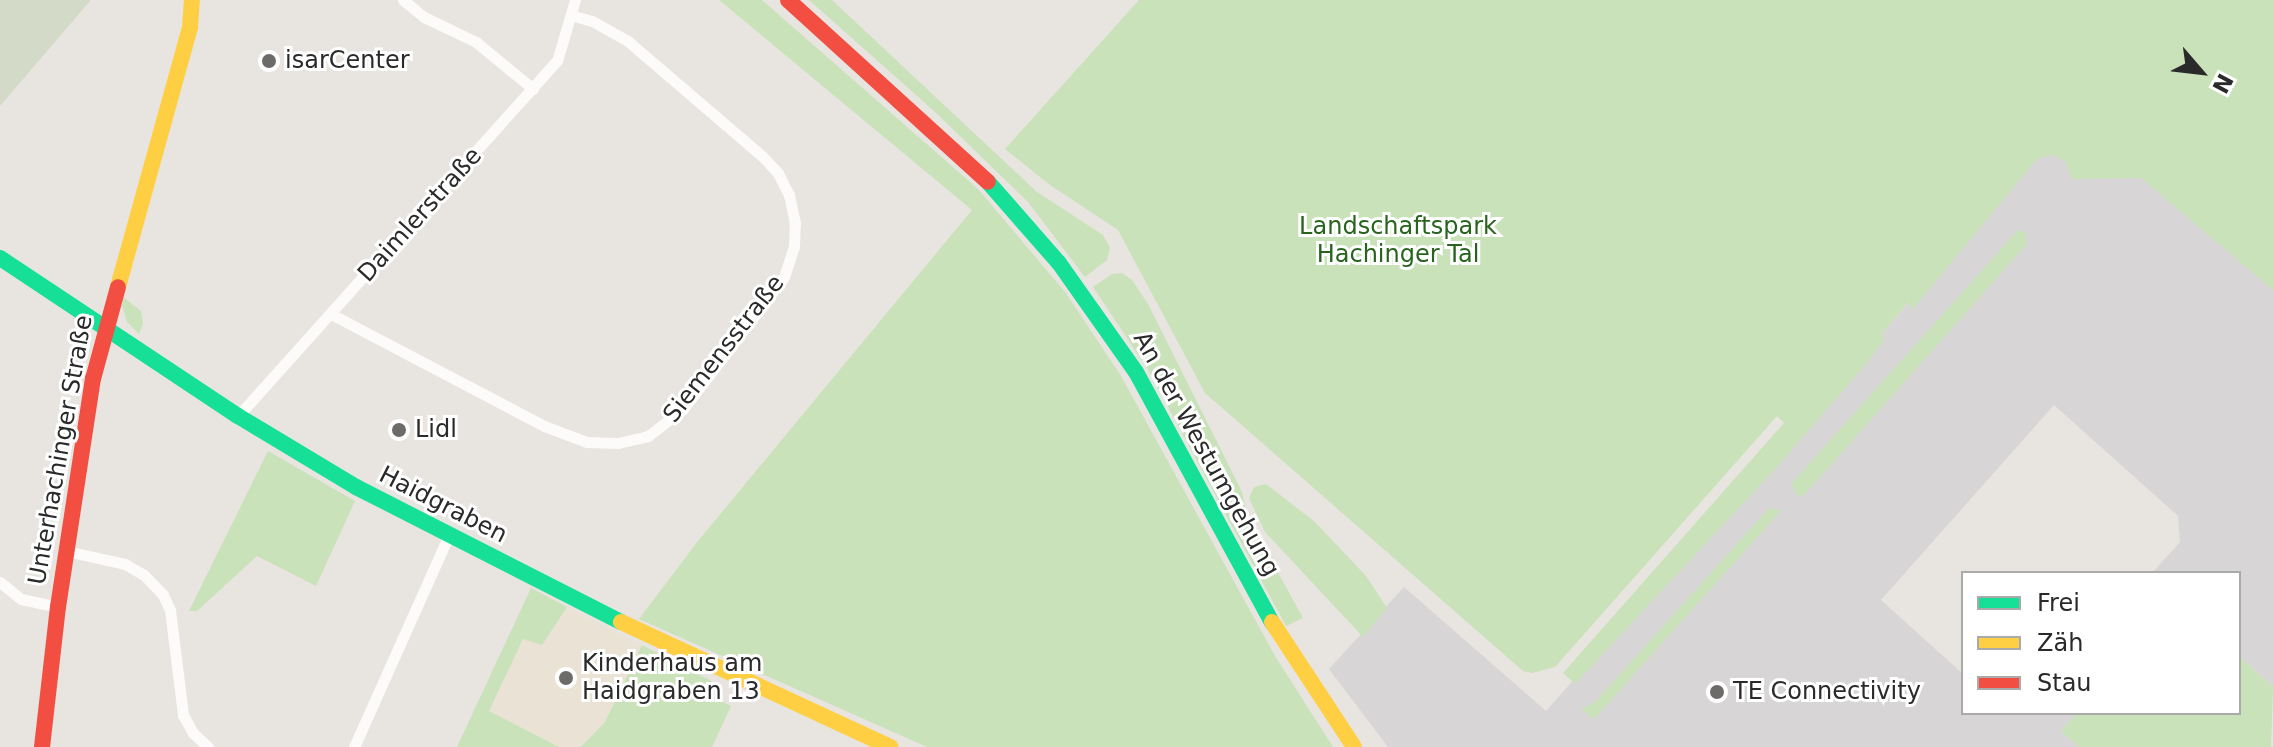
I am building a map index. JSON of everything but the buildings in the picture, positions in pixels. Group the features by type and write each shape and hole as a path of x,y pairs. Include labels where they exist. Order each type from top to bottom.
{"main road":[{"name":"Unterhachinger Straße","path":"190,27 192,0"},
{"name":"Unterhachinger Straße","path":"42,747 58,607 84,430 106,327 190,27 203,0"},
{"name":"An der Westumgehung","path":"788,0 985,179 1059,263 1136,372 1287,650 1354,747"},
{"name":"Haidgraben","path":"0,258 238,416 356,487 697,659 890,747"}],"street":[{"path":"403,0 424,17 476,42 533,89"},
{"name":"Daimlerstraße","path":"238,416 557,61 575,0"},
{"name":"Siemensstraße","path":"331,314 544,426 587,442 618,443 648,436 683,409 784,277 794,247 795,223 789,195 778,173 762,156 628,41 592,21 571,15"},
{"path":"354,747 449,535"},
{"path":"66,551 125,564 144,575 163,595 170,610 183,715 193,733 208,747"},
{"path":"0,582 21,599 58,607"}],"shaded area":[{"path":"2073,118 2273,285 2273,687 2241,658 2241,571 2154,571 2180,542 2178,516 2054,405 1881,600 1961,672 1961,715 2075,715 2061,731 2079,747 1388,747 1329,669 1404,587 1546,711"},
{"name":"Kinderhaus am Haidgraben 13","path":"567,607 642,645 605,722 581,747 559,747 489,711 524,638 542,645"}],"green space":[{"path":"0,0 91,0 0,106"},
{"path":"719,0 762,0 978,189 1065,292 1121,376 1275,656 1333,747 927,747 639,619 698,541 972,210"},
{"path":"809,0 832,0 1037,192 1103,235 1110,248 1107,260 1085,277 1028,202 933,110"},
{"name":"Landschaftspark Hachinger Tal","path":"1139,0 2273,0 2273,290 2141,178 2072,179 2065,161 2053,155 2037,159 1912,310 1909,302 1882,333 1884,340 1866,364 1777,467 1575,684 1563,673 1784,423 1777,416 1555,667 1532,673 1523,671 1205,393 1118,230 1050,185 1005,149"},
{"path":"2018,230 2025,232 2027,244 1804,495 1797,496 1791,484"},
{"path":"1122,273 1132,280 1148,304 1242,492 1247,516 1303,618 1286,626 1147,368 1093,287 1112,274"},
{"path":"124,298 141,311 143,323 139,334 127,322 122,305"},
{"path":"268,451 355,501 316,586 257,556 197,611 189,611"},
{"path":"1266,484 1315,522 1366,576 1387,608 1363,637 1265,532 1249,498 1254,487"},
{"path":"1769,508 1781,511 1594,719 1581,709 1595,702"},
{"path":"531,588 567,607 542,645 523,639 489,711 559,747 457,747"},
{"path":"642,645 719,685 717,699 731,706 712,747 581,747 605,722"},
{"path":"2241,658 2273,687 2271,747 2079,747 2061,731 2075,715 2241,715"}],"traffic: fast":[{"path":"988,182 1059,263 1136,372 1272,622"},
{"path":"0,258 238,416 356,487 621,622"}],"traffic: slow":[{"path":"118,287 190,27 192,0"},
{"path":"621,622 890,747"},
{"path":"1272,622 1354,747"}],"traffic: jam":[{"path":"788,0 988,182"},
{"path":"42,747 58,607 93,379 118,287"}],"place":[{"name":"isarCenter","path":"269,61"},
{"name":"Lidl","path":"399,430"},
{"name":"Kinderhaus am Haidgraben 13","path":"566,678"},
{"name":"TE Connectivity","path":"1717,692"}]}
